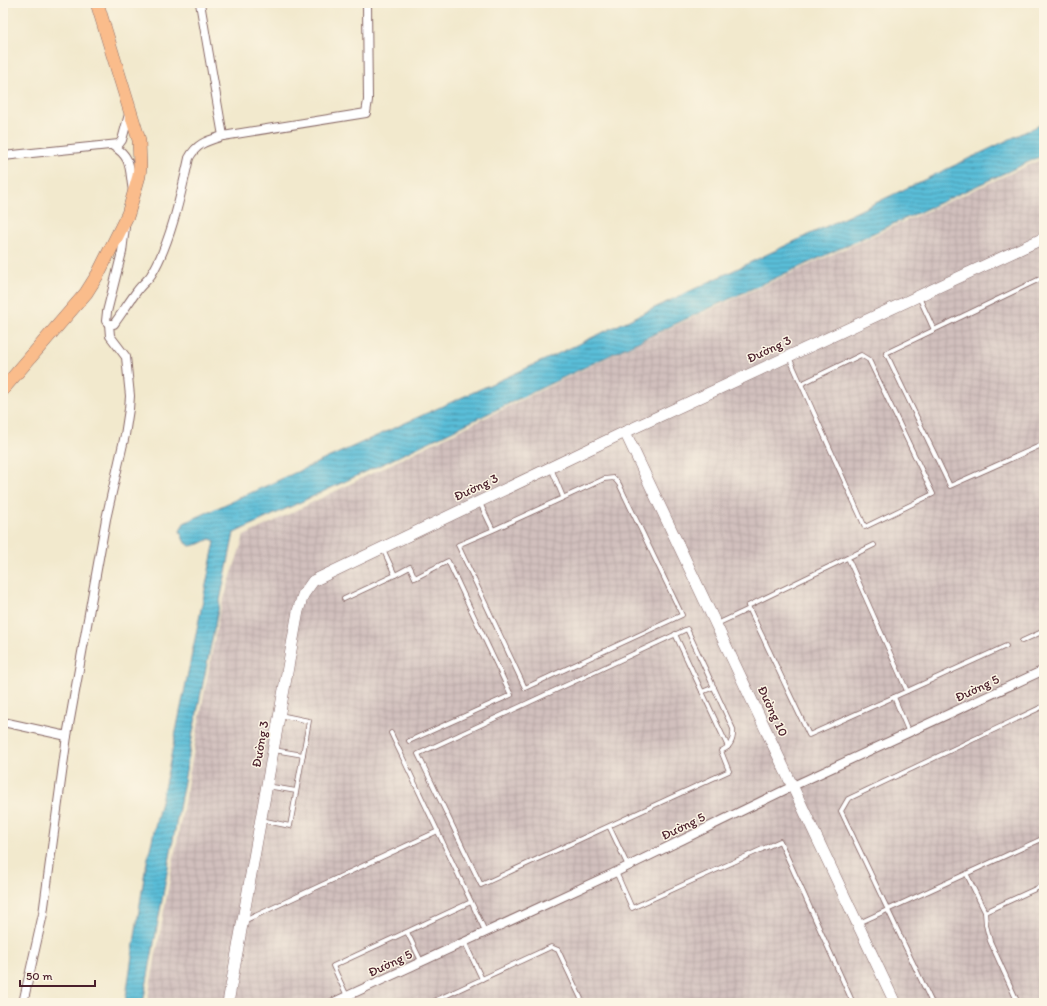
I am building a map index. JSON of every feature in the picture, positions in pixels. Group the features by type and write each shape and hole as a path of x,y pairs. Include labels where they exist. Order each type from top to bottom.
{"main road":[{"path":"3,389 86,292 98,274 126,218 134,195 140,167 139,140 97,3"}],"street":[{"path":"200,3 223,136"},
{"path":"109,324 114,324 122,315 138,290 151,275 160,259 189,158 194,149 203,142 223,136 361,115 367,112 367,3"},
{"path":"3,156 113,146 119,144 122,140 130,110"},
{"path":"113,146 125,153 128,160 134,195"},
{"path":"23,1003 43,914 67,736 106,519 125,435 129,409 130,396 126,357 110,336 109,324 106,321 122,252 126,218"},
{"name":"Đường 3","path":"228,1003 298,611 303,595 313,580 550,467 1044,238"},
{"name":"Đường 10","path":"625,432 895,1003"},
{"name":"Đường 5","path":"335,1003 485,931 616,872 793,786 1044,670"},
{"path":"3,722 67,736"}],"lane":[{"path":"1044,276 886,353 950,486 1044,444"},
{"path":"918,296 934,330"},
{"path":"789,356 801,384 865,527 933,494 869,360 865,356 861,355 801,384"},
{"path":"550,467 563,497"},
{"path":"610,477 617,480 682,615 525,688 458,545 493,530 610,477"},
{"path":"479,501 493,530"},
{"path":"716,624 749,608 748,606 874,545"},
{"path":"382,547 395,575"},
{"path":"848,558 907,691"},
{"path":"344,599 410,567 415,578 448,560 511,695 409,741"},
{"path":"749,608 808,735 1006,646"},
{"path":"687,629 714,687 733,729 734,735 728,747 721,752 729,771 481,885 418,754 687,629"},
{"path":"1022,641 1044,631"},
{"path":"675,634 728,747"},
{"path":"702,692 714,687"},
{"path":"894,697 910,733"},
{"path":"932,1003 841,811 848,799 1044,706"},
{"path":"261,820 290,826 303,755 309,721 280,714"},
{"path":"391,733 485,931"},
{"path":"273,750 303,755"},
{"path":"267,786 296,791"},
{"path":"609,826 628,866"},
{"path":"243,922 438,831"},
{"path":"858,923 967,875 1044,838"},
{"path":"616,872 632,908 780,841 853,1003"},
{"path":"967,875 985,912 986,925 990,941 1018,1003"},
{"path":"985,912 1044,885"},
{"path":"347,996 333,966 471,902"},
{"path":"407,932 421,961"},
{"path":"464,941 482,979"},
{"path":"430,1003 551,947 558,950 583,1003"}],"shaded area":[{"path":"1044,158 1044,1003 147,1003 219,614 244,536 641,341"}],"water":[{"path":"1044,123 1044,155 673,325 391,460 234,533 194,727 143,1003 125,1003 145,871 169,766 215,541 210,539 190,546 184,541 180,531 184,523 549,358"}]}
